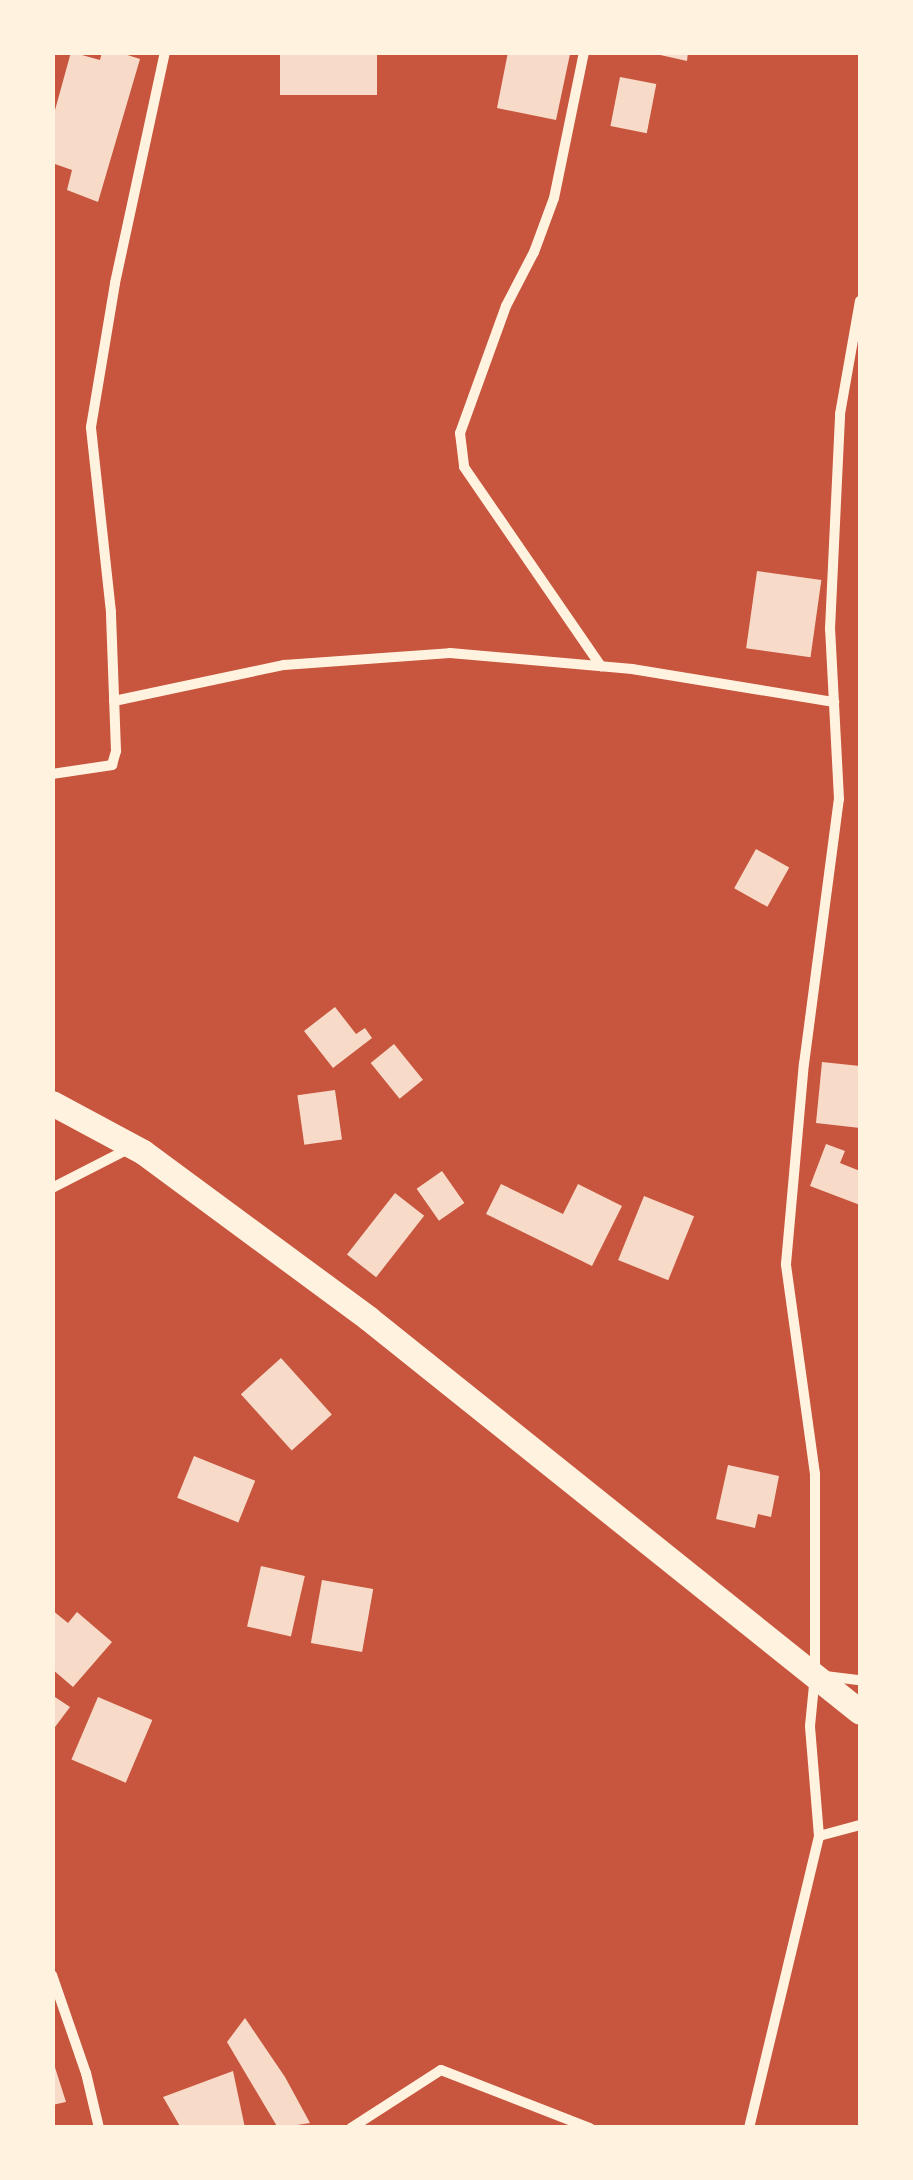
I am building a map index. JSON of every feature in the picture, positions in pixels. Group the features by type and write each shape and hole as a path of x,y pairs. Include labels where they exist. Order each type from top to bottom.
{"main road":[{"path":"52,1103 133,1147 368,1318 860,1712"}],"street":[{"path":"52,774 112,765 116,751 110,612 91,427 115,284 165,52"},
{"path":"584,52 554,198 534,252 506,306 460,434 464,467 602,666"},
{"path":"749,2128 819,1836 810,1726 815,1474 786,1264 804,1064 839,799 830,629 840,414 860,301"},
{"path":"114,701 284,665 338,658 450,654 602,666 834,702"},
{"path":"52,1188 133,1147"},
{"path":"814,1675 860,1680"},
{"path":"819,1836 860,1825"},
{"path":"52,1975 86,2073 98,2128"},
{"path":"351,2128 441,2070 590,2128"}],"building":[{"path":"71,52 100,60 102,52 140,59 98,202 67,190 72,170 52,163 52,121"},
{"path":"280,52 377,52 377,95 280,95"},
{"path":"508,52 570,54 556,120 497,108"},
{"path":"647,52 688,52 687,61"},
{"path":"620,77 656,84 647,133 610,126"},
{"path":"757,571 821,580 811,657 746,648"},
{"path":"756,849 789,867 767,907 734,888"},
{"path":"335,1007 356,1034 365,1028 372,1038 333,1068 304,1031"},
{"path":"394,1044 423,1080 400,1099 371,1063"},
{"path":"822,1062 860,1066 860,1128 816,1123"},
{"path":"335,1090 342,1140 304,1145 297,1095"},
{"path":"826,1144 845,1151 840,1163 860,1171 860,1205 810,1186"},
{"path":"442,1171 464,1203 439,1221 417,1189"},
{"path":"501,1184 563,1214 578,1184 622,1206 592,1266 486,1214"},
{"path":"395,1193 424,1216 376,1277 347,1254"},
{"path":"644,1196 694,1216 668,1280 618,1260"},
{"path":"281,1358 332,1414 292,1451 241,1394"},
{"path":"194,1456 255,1481 238,1522 177,1498"},
{"path":"728,1465 779,1476 771,1517 758,1514 755,1528 716,1519"},
{"path":"261,1566 305,1576 291,1637 247,1626"},
{"path":"322,1580 373,1589 362,1652 311,1643"},
{"path":"52,1610 68,1623 77,1612 112,1642 73,1687 52,1669"},
{"path":"52,1695 70,1707 52,1731"},
{"path":"98,1697 152,1720 126,1783 71,1760"},
{"path":"245,2018 310,2123 278,2128 227,2042"},
{"path":"52,2058 66,2102 52,2105"},
{"path":"233,2071 245,2128 181,2128 163,2097"}]}
